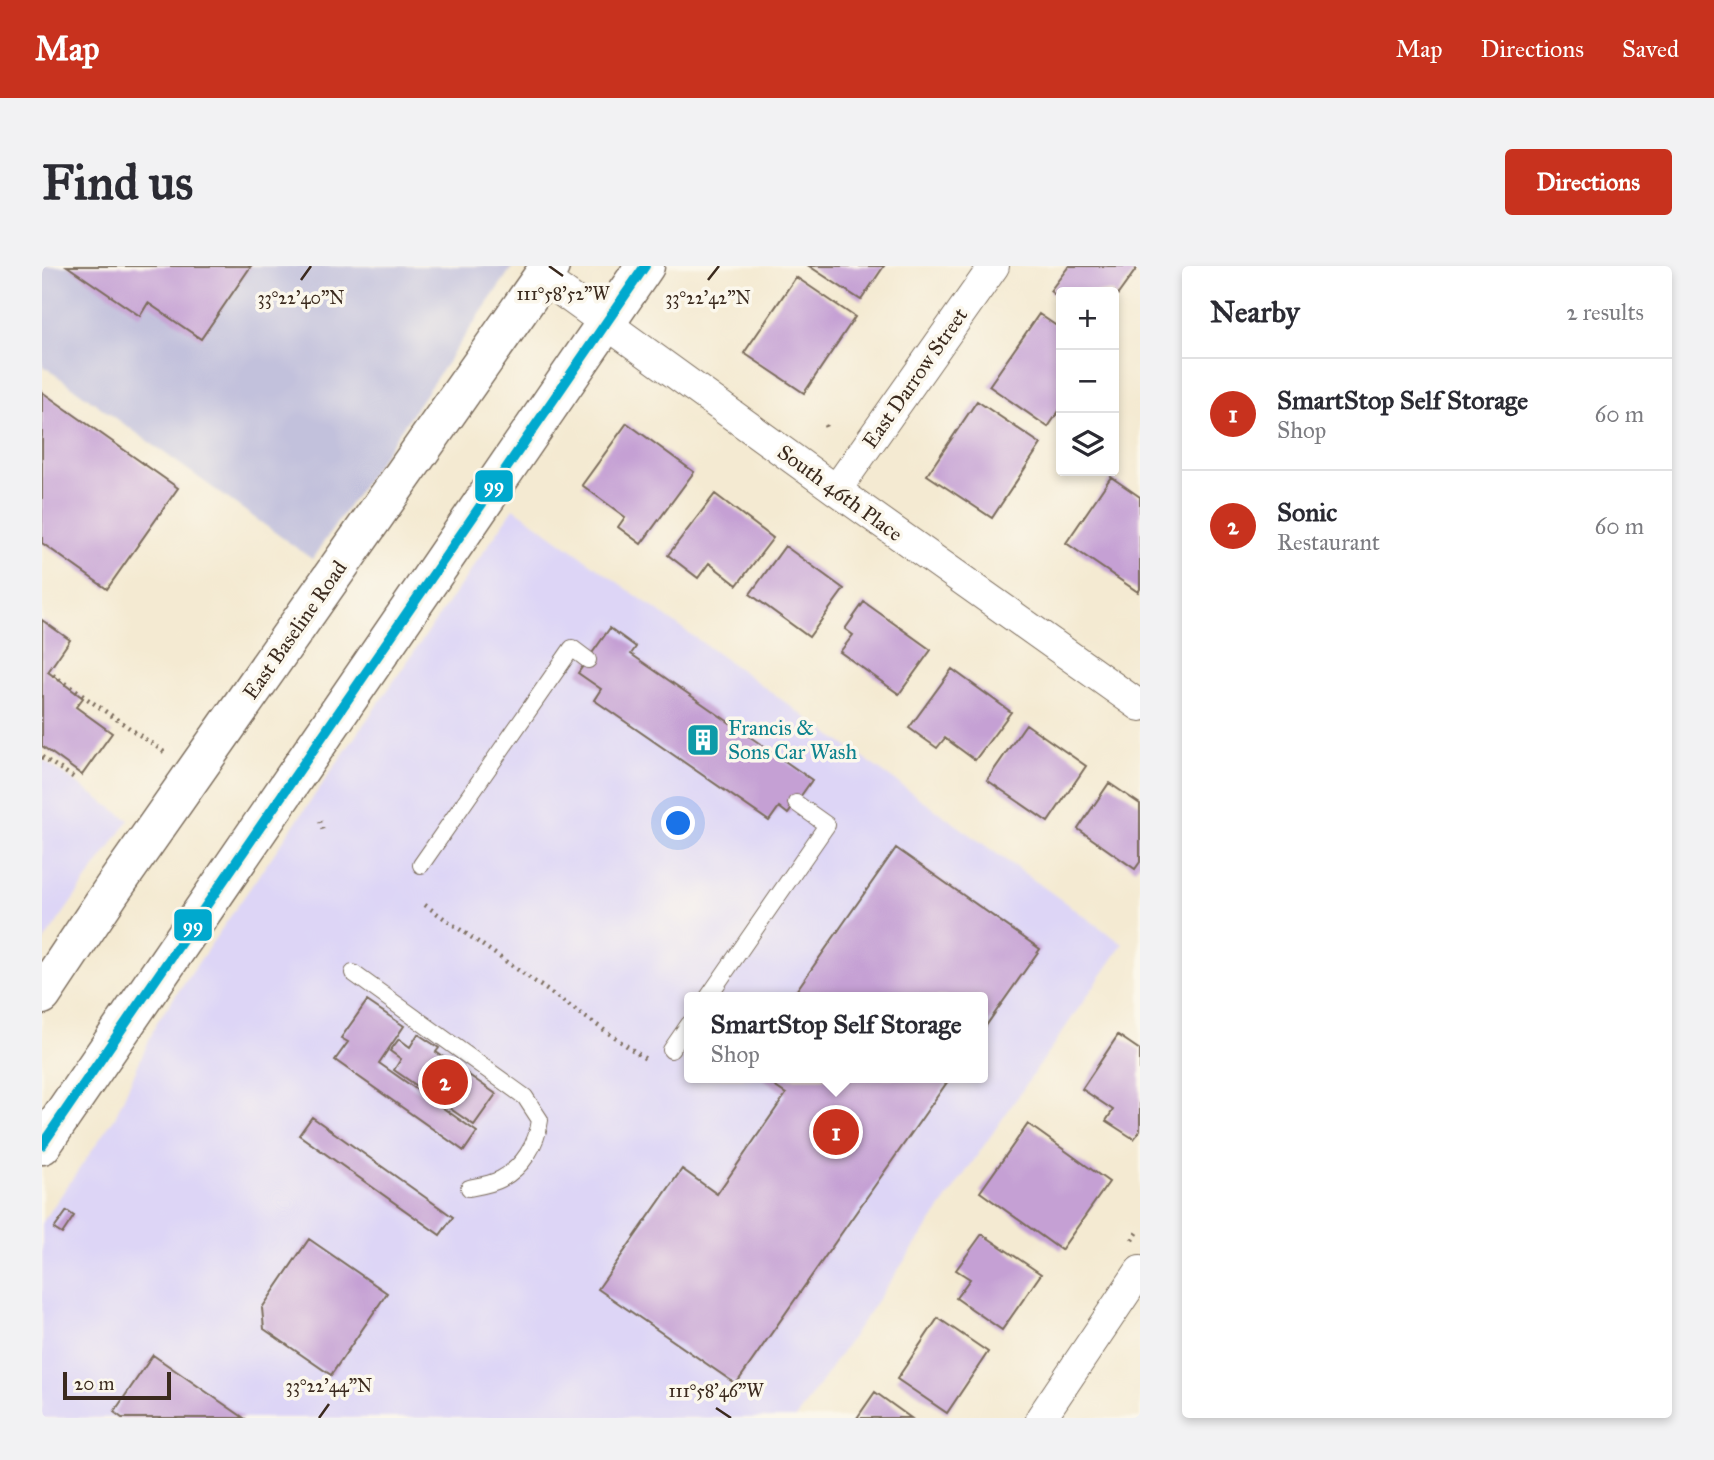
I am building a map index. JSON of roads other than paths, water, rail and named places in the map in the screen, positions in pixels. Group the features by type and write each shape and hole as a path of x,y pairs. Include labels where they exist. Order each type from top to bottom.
{"main road":[{"path":"42,1145 645,266"},
{"name":"East Baseline Road","path":"42,995 112,890 546,272"}],"street":[{"name":"East Darrow Street","path":"836,490 994,266"},
{"name":"South 46th Place","path":"546,272 605,323 1140,706"},
{"path":"1041,1418 1140,1271"}],"lane":[{"path":"421,865 572,648 588,660"},
{"path":"711,992 827,825 796,803"},
{"path":"353,973 525,1097 540,1120 538,1137 521,1163 501,1180 469,1188"},
{"path":"671,1050 684,1031"}],"place":[{"name":"Francis & Sons Car Wash","path":"703,740"},
{"name":"Sonic","path":"445,1082"},
{"name":"SmartStop Self Storage","path":"836,1132"}]}
